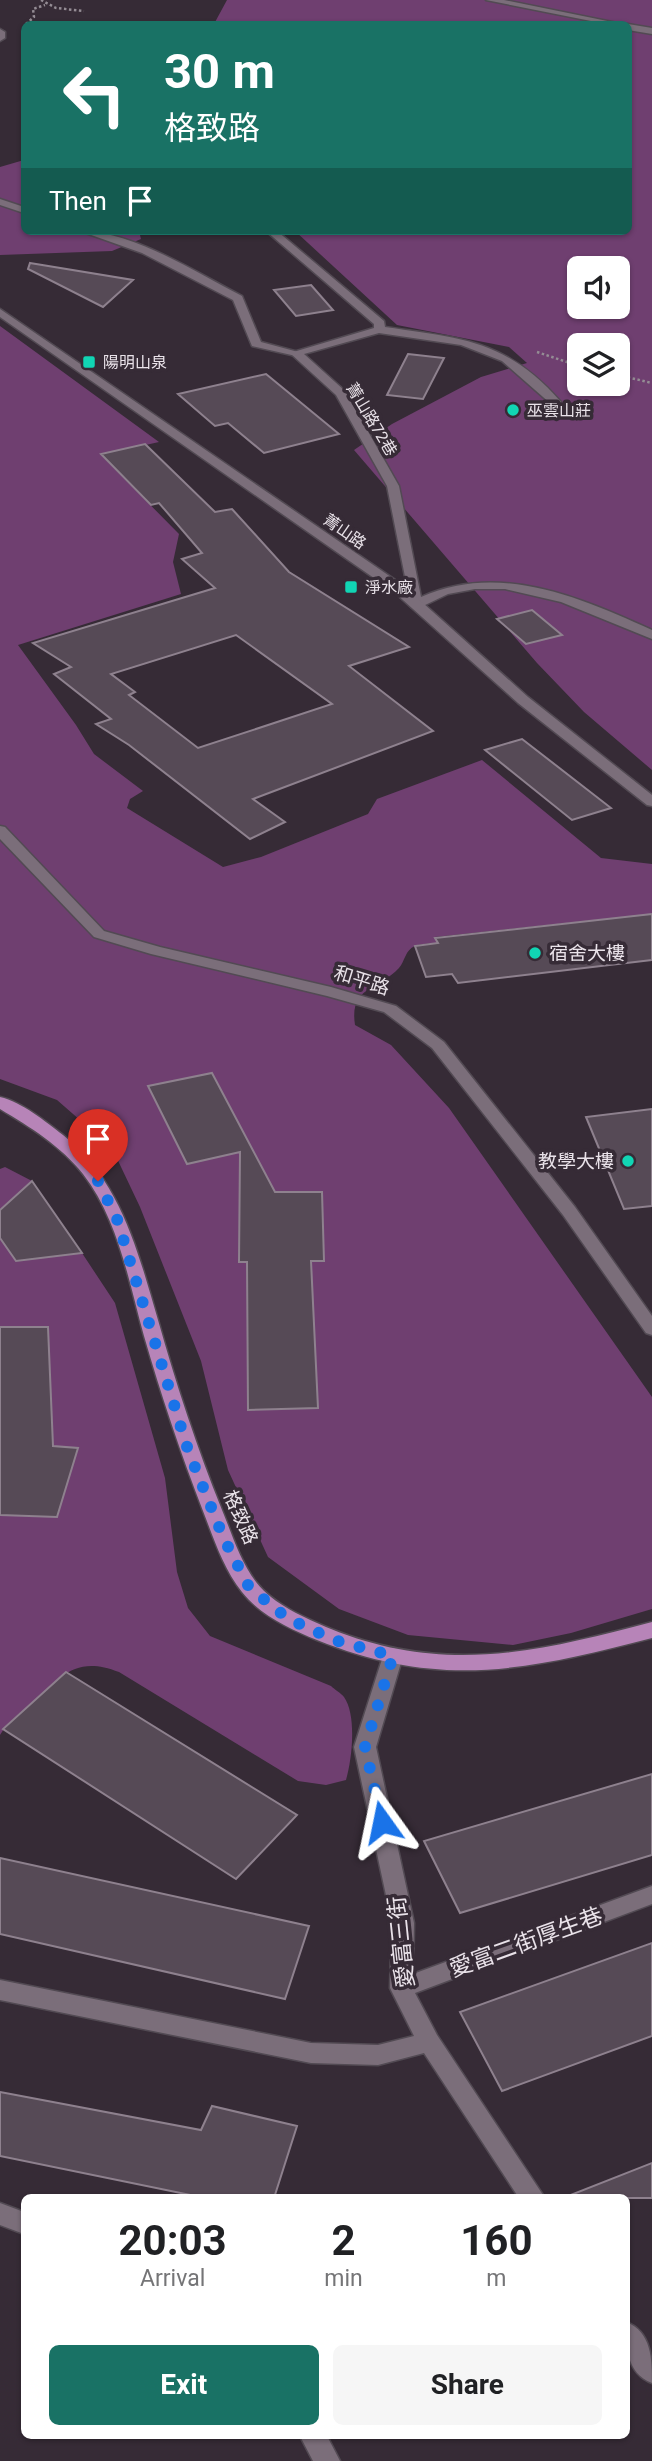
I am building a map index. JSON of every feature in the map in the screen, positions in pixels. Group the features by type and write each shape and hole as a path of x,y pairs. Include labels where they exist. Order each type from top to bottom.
{"main road":[{"name":"格致路","path":"0,1102 37,1124 72,1151 98,1181 117,1219 188,1450 224,1539 249,1587 287,1618 334,1640 393,1656 443,1665 496,1665 573,1651 652,1630"}],"street":[{"path":"490,0 602,21"},
{"path":"632,28 652,31"},
{"path":"0,32 0,38"},
{"path":"0,202 21,209"},
{"name":"菁山路72巷","path":"97,235 146,251 238,298 256,344 296,353 341,393 393,486 416,604"},
{"path":"276,235 380,323 379,330"},
{"name":"菁山路","path":"0,312 399,589 523,700 652,802"},
{"path":"296,353 379,330 471,345 504,358 555,402"},
{"path":"416,604 435,593 472,585 522,588 592,607 652,635"},
{"name":"和平路","path":"0,830 99,934 156,951 331,992 390,1009 438,1045 569,1211 652,1329"},
{"name":"愛富三街","path":"393,1656 365,1747 403,1923 401,1988 429,2042 530,2194"},
{"name":"愛富二街厚生巷","path":"401,1988 652,1895"},
{"path":"0,1990 311,2053 378,2055 429,2042"},
{"path":"0,2214 21,2222"},
{"path":"630,2340 652,2371"},
{"path":"315,2439 327,2461"}],"path":[{"path":"41,0 72,11 84,11"},
{"path":"29,21 34,17 33,9 46,4"},
{"path":"540,352 567,362"},
{"path":"630,378 652,383"}],"shaded area":[{"path":"227,0 652,0 652,770 584,712 537,663 354,450 392,424 481,377 527,363 509,347 397,325 299,235 632,235 632,21 216,21"},
{"path":"21,161 21,235 140,235 141,239 112,251 0,255 0,167"},
{"path":"0,326 159,442 101,455 179,534 173,562 181,594 18,645 94,754 143,791 130,799 127,808 223,867 261,857 368,814 377,799 482,760 601,858 652,864 652,914 435,937 438,943 418,945 409,950 399,968 361,996 354,1012 355,1025 391,1045 449,1108 652,1397 652,1609 571,1633 513,1645 408,1635 339,1609 268,1557 228,1470 201,1361 140,1207 112,1148 57,1100 0,1079"},
{"path":"5,1167 32,1181 0,1210 0,1169"},
{"path":"0,1238 16,1261 82,1253 115,1303 165,1478 177,1572 188,1608 210,1636 331,1686 343,1696 351,1715 352,1726 346,1780 326,1785 298,1781 119,1672 104,1667 80,1667 70,1671 14,1718 0,1735"}],"building":[{"path":"30,263 133,280 103,307 28,269"},
{"path":"311,285 333,310 296,316 274,290"},
{"path":"408,354 444,358 423,399 387,395"},
{"path":"266,374 339,434 264,453 228,423 215,426 178,394"},
{"path":"145,444 215,512 232,509 289,572 409,647 349,666 433,731 253,799 285,822 250,839 129,745 96,724 111,719 54,674 71,667 33,643 215,588 182,559 202,553 159,503 151,505 101,454","holes":["236,635 332,704 198,748 129,695 135,692 111,674"]},
{"path":"532,610 562,635 526,644 497,619"},
{"path":"522,739 611,808 572,820 485,750"},
{"name":"宿舍大樓","path":"652,914 652,960 458,983 452,974 426,977 415,946 438,943 435,938"},
{"path":"212,1073 275,1192 322,1192 324,1261 311,1261 318,1408 248,1410 247,1262 239,1262 240,1152 187,1164 148,1086"},
{"name":"教學大樓","path":"652,1109 652,1206 624,1209 586,1117"},
{"path":"32,1181 82,1253 16,1261 0,1238 0,1210"},
{"path":"0,1327 48,1327 53,1446 78,1448 57,1517 0,1515"},
{"path":"66,1672 297,1815 236,1879 3,1729"},
{"path":"652,1774 652,1855 460,1913 424,1841"},
{"path":"0,1858 309,1926 285,1999 0,1934"},
{"path":"652,1943 652,2036 502,2091 460,2012"},
{"path":"0,2092 201,2130 212,2106 297,2126 275,2194 185,2194 0,2156"},
{"path":"652,2163 652,2198 630,2198 630,2194 573,2194"}],"place":[{"name":"陽明山泉","path":"89,362"},
{"name":"巫雲山莊","path":"513,410"},
{"name":"淨水廠","path":"351,587"},
{"name":"宿舍大樓","path":"535,953"},
{"name":"教學大樓","path":"628,1161"}],"route":[{"path":"98,1181 117,1219 188,1450 224,1539 249,1587 287,1618 334,1640 393,1656 365,1747 382,1822"}]}
